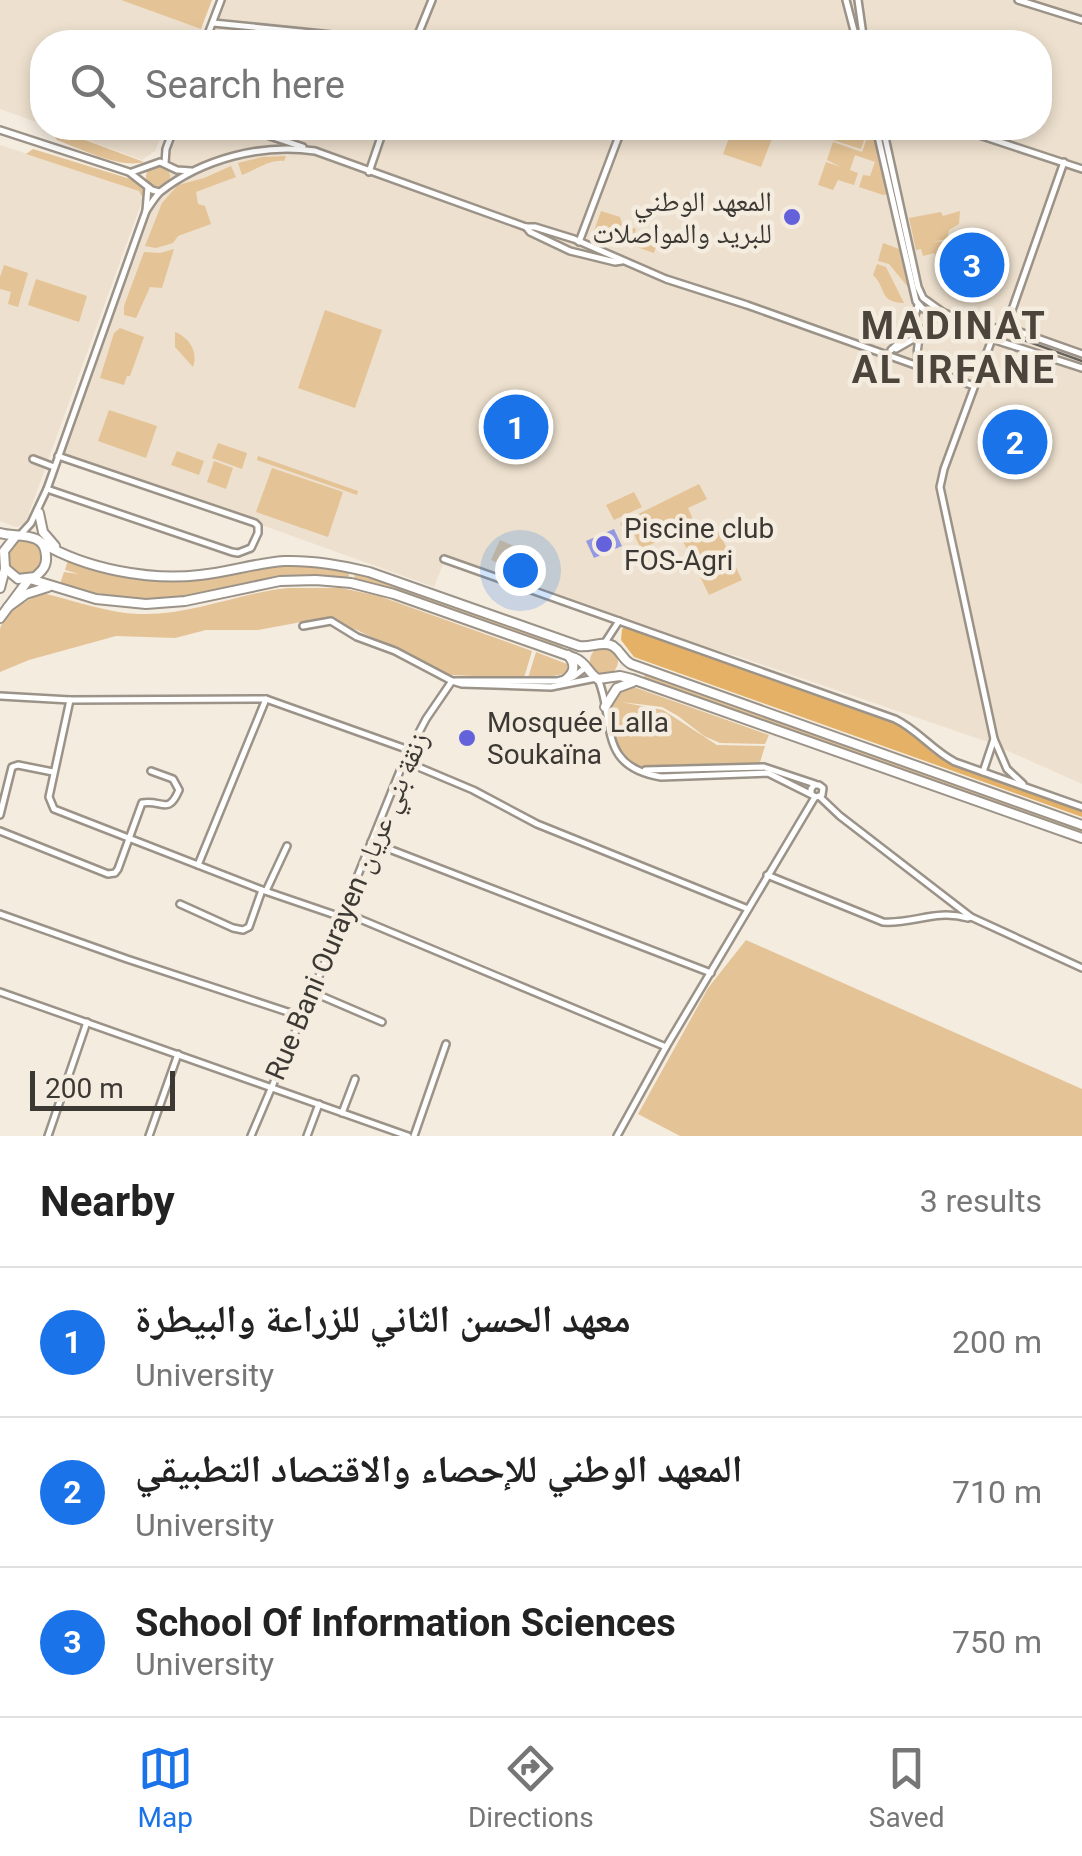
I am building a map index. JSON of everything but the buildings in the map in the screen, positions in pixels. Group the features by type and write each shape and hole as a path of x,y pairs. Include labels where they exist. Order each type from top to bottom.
{"main road":[{"path":"39,510 45,536 67,554"},
{"path":"0,534 29,536 112,569 163,577 199,576 281,561 334,564 385,577 593,648"},
{"path":"0,588 4,551 17,536"},
{"path":"0,618 30,579 40,574 46,554 41,543"},
{"path":"4,568 13,577 96,599 146,604 185,601 280,581 316,580 394,594 568,655 586,665 597,678 626,677 1082,838"},
{"path":"8,607 32,591 52,586"},
{"path":"586,665 587,655 604,644 645,670 1082,825"},
{"path":"612,677 620,670 619,654"},
{"path":"565,680 573,669 568,655"},
{"path":"604,702 617,688 640,682"}],"street":[{"path":"210,30 222,0"},
{"path":"420,30 432,0"},
{"path":"846,0 856,30"},
{"path":"858,0 859,30"},
{"path":"1018,0 1082,20"},
{"path":"213,22 288,30"},
{"path":"0,130 30,140"},
{"path":"31,140 129,172 161,192"},
{"path":"129,172 154,162 169,140"},
{"path":"282,140 974,386"},
{"path":"369,172 380,140"},
{"path":"577,251 618,140"},
{"path":"882,140 919,301 912,325 891,350"},
{"path":"995,140 1082,169"},
{"path":"146,211 172,184 234,156 282,148 315,151"},
{"path":"166,149 172,184"},
{"path":"154,162 194,172"},
{"path":"1024,786 1007,768 994,739 940,487 974,386 996,333 1004,326 1064,162"},
{"path":"17,536 28,528 39,510 146,211 146,167"},
{"path":"563,241 567,250 622,262"},
{"path":"919,301 985,328 1004,326 1082,354"},
{"path":"919,301 936,317"},
{"path":"878,352 906,344 944,313"},
{"path":"985,328 995,340 1082,368"},
{"path":"920,335 916,347 920,366"},
{"path":"46,490 236,553 250,548 258,533 255,524 58,456"},
{"path":"33,459 54,468"},
{"path":"39,510 37,529 41,543"},
{"path":"444,559 895,719 948,758 1082,807"},
{"path":"302,626 331,620 357,637 395,651 452,682 468,685 541,688 597,678 608,732 626,762 661,777 764,773 776,776 815,796 972,917 1082,968"},
{"path":"619,620 619,654"},
{"path":"604,644 616,630"},
{"path":"452,682 552,682 565,680 586,665"},
{"path":"604,702 612,677"},
{"name":"Rue Bani Ourayen زنقة بني عريان","path":"251,1136 404,761 436,702 452,682"},
{"path":"0,696 70,700 266,699 409,750"},
{"path":"198,865 266,699"},
{"path":"70,700 49,796 54,809 264,891 342,915 666,1046"},
{"path":"983,772 994,739"},
{"path":"404,761 473,790 537,824 748,909"},
{"path":"0,815 12,767 18,764 54,772"},
{"path":"616,1136 767,875 815,796 824,789 768,768 642,771"},
{"path":"0,831 112,874 118,869 142,803 169,805 179,790 173,778 151,771"},
{"path":"815,796 811,788 816,784"},
{"path":"371,842 710,973"},
{"path":"180,904 233,928 249,927 287,846"},
{"path":"767,875 883,922 939,914 972,917"},
{"path":"0,914 300,1016"},
{"path":"0,992 410,1136 446,1044"},
{"path":"312,992 382,1022"},
{"path":"48,1136 88,1022"},
{"path":"149,1136 178,1054"},
{"path":"342,1112 354,1078"},
{"path":"308,1136 319,1104"}],"shaded area":[{"path":"0,0 121,0 201,29 30,30 30,120 0,109"},
{"path":"121,0 212,0 201,29"},
{"name":"MADINAT AL IRFANE","path":"224,0 1082,0 1082,784 988,742 444,562 434,587 162,489 58,456 173,140 1052,140 1052,30 213,30"},
{"path":"57,140 85,140 144,162 124,163"},
{"path":"87,140 159,140 155,151 142,160"},
{"path":"728,140 771,140 761,167 723,154"},
{"path":"833,140 864,140 861,149"},
{"path":"866,140 875,140 887,194 859,187 863,175 870,176 875,162 855,155 850,170 858,173 854,185 838,180 833,190 818,185 826,162 841,167 827,160 833,142 862,152"},
{"path":"0,145 140,191 142,201 25,524 16,527 0,521"},
{"path":"33,149 137,181 144,187 143,199 139,191 26,154"},
{"path":"286,156 284,161 268,163 242,175 238,163 262,157"},
{"path":"158,165 170,177 158,189 146,177"},
{"path":"231,166 236,177 196,192 198,204 205,206 211,224 178,236 173,243 156,248 145,246 162,203 178,185"},
{"path":"601,211 620,217 622,224 636,229 630,245 594,231"},
{"path":"960,211 959,224 949,230 947,239 932,242 947,241 949,252 923,256 921,249 916,250 909,218"},
{"path":"639,231 660,234 654,253 634,246"},
{"path":"883,243 899,249 908,287 889,264 878,261"},
{"path":"174,249 162,288 150,287 136,318 124,315 144,252"},
{"path":"877,264 886,267 904,303 886,297 873,275"},
{"path":"4,265 28,273 18,307 8,304 11,292 0,289"},
{"path":"36,279 87,296 79,322 28,305"},
{"path":"325,310 382,330 355,408 298,388"},
{"path":"120,328 144,337 124,385 100,378 114,333"},
{"path":"175,332 192,346 193,367 175,347"},
{"path":"109,410 157,426 146,458 98,441"},
{"path":"218,443 247,453 242,469 212,458"},
{"path":"177,451 204,461 199,475 171,465"},
{"path":"258,456 358,491 357,495 257,460"},
{"path":"214,461 233,468 226,489 207,482"},
{"path":"272,468 343,492 328,537 256,512"},
{"path":"699,484 707,499 688,508 695,524 641,549 634,534 627,537 620,523"},
{"path":"634,492 642,507 614,520 606,505"},
{"path":"716,526 742,580 709,595 683,541"},
{"path":"500,540 534,555 525,575 491,560"},
{"path":"24,541 36,546 41,558 36,570 24,575 12,570 7,558 12,546"},
{"path":"68,560 116,574 164,581 205,579 281,566 350,571 348,579 284,577 185,597 137,598 60,584 64,572 79,574 65,570"},
{"path":"355,572 562,645 561,649 354,580"},
{"path":"288,588 341,588 379,596 532,651 524,678 449,675 357,630 312,620 258,630 206,630 175,638 116,636 0,672 2,622 18,606 46,594 116,611 158,614"},
{"path":"625,627 898,725 954,766 1082,811 1082,817 634,657 621,640"},
{"path":"604,647 614,651 618,661 614,671 604,675 594,671 590,661 594,651"},
{"path":"536,652 567,664 567,673 528,678"},
{"path":"645,674 1082,829 1082,834 644,678"},
{"path":"631,686 769,735 765,744 720,743 662,707 621,702 663,710 717,745 765,746 758,769 659,775 636,767 616,745 608,717 610,704"},
{"path":"746,940 1082,1089 1082,1136 680,1136 638,1114 708,988"}],"water":[{"name":"Piscine club FOS-Agri","path":"614,529 622,546 594,558 586,541"}],"tram line":[{"path":"1007,334 1082,361"}],"place":[{"name":"المعهد الوطني للبريد والمواصلات","path":"792,217"},
{"name":"School Of Information Sciences","path":"972,265"},
{"name":"معهد الحسن الثاني للزراعة والبيطرة","path":"516,427"},
{"name":"المعهد الوطني للإحصاء والاقتصاد التطبيقي","path":"1015,442"},
{"name":"Piscine club FOS-Agri","path":"604,544"},
{"name":"Mosquée Lalla Soukaïna","path":"467,738"}],"district":[{"name":"MADINAT AL IRFANE","path":"954,348"}]}
